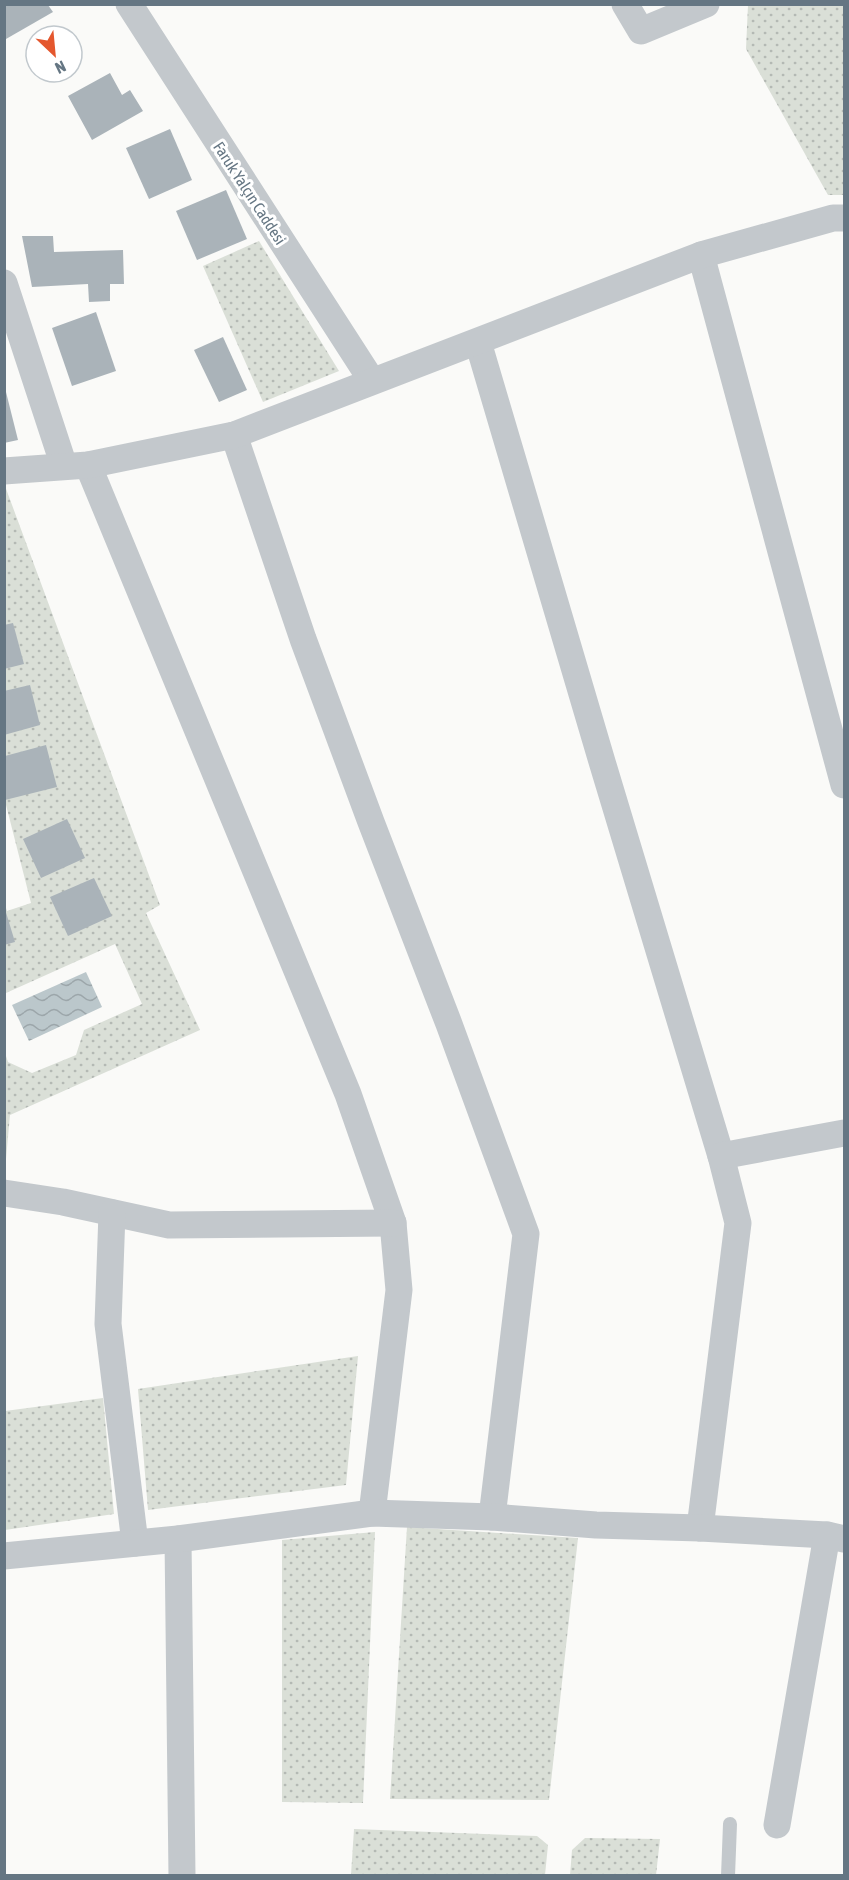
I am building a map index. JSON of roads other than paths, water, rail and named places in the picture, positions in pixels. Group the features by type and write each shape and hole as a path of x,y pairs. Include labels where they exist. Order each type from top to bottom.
{"street":[{"name":"Faruk Yalçın Caddesi","path":"129,4 372,381"},
{"path":"625,4 641,31 706,4"},
{"path":"4,471 76,466 234,435 701,255 833,218 844,218"},
{"path":"701,255 844,785"},
{"path":"4,283 76,466 348,1094 393,1223 399,1290 372,1513"},
{"path":"478,342 721,1156 738,1223 700,1528"},
{"path":"234,435 303,639 526,1234 492,1517"},
{"path":"721,1156 844,1133"},
{"path":"4,1193 63,1202 169,1225 393,1223"},
{"path":"112,1213 108,1324 135,1543"},
{"path":"4,1556 178,1539 372,1513 492,1517 596,1525 700,1528 836,1537 777,1825"},
{"path":"178,1539 182,1875"}],"lane":[{"path":"728,1875 730,1824"}],"water":[{"path":"86,972 102,1007 29,1041 12,1005"}]}
